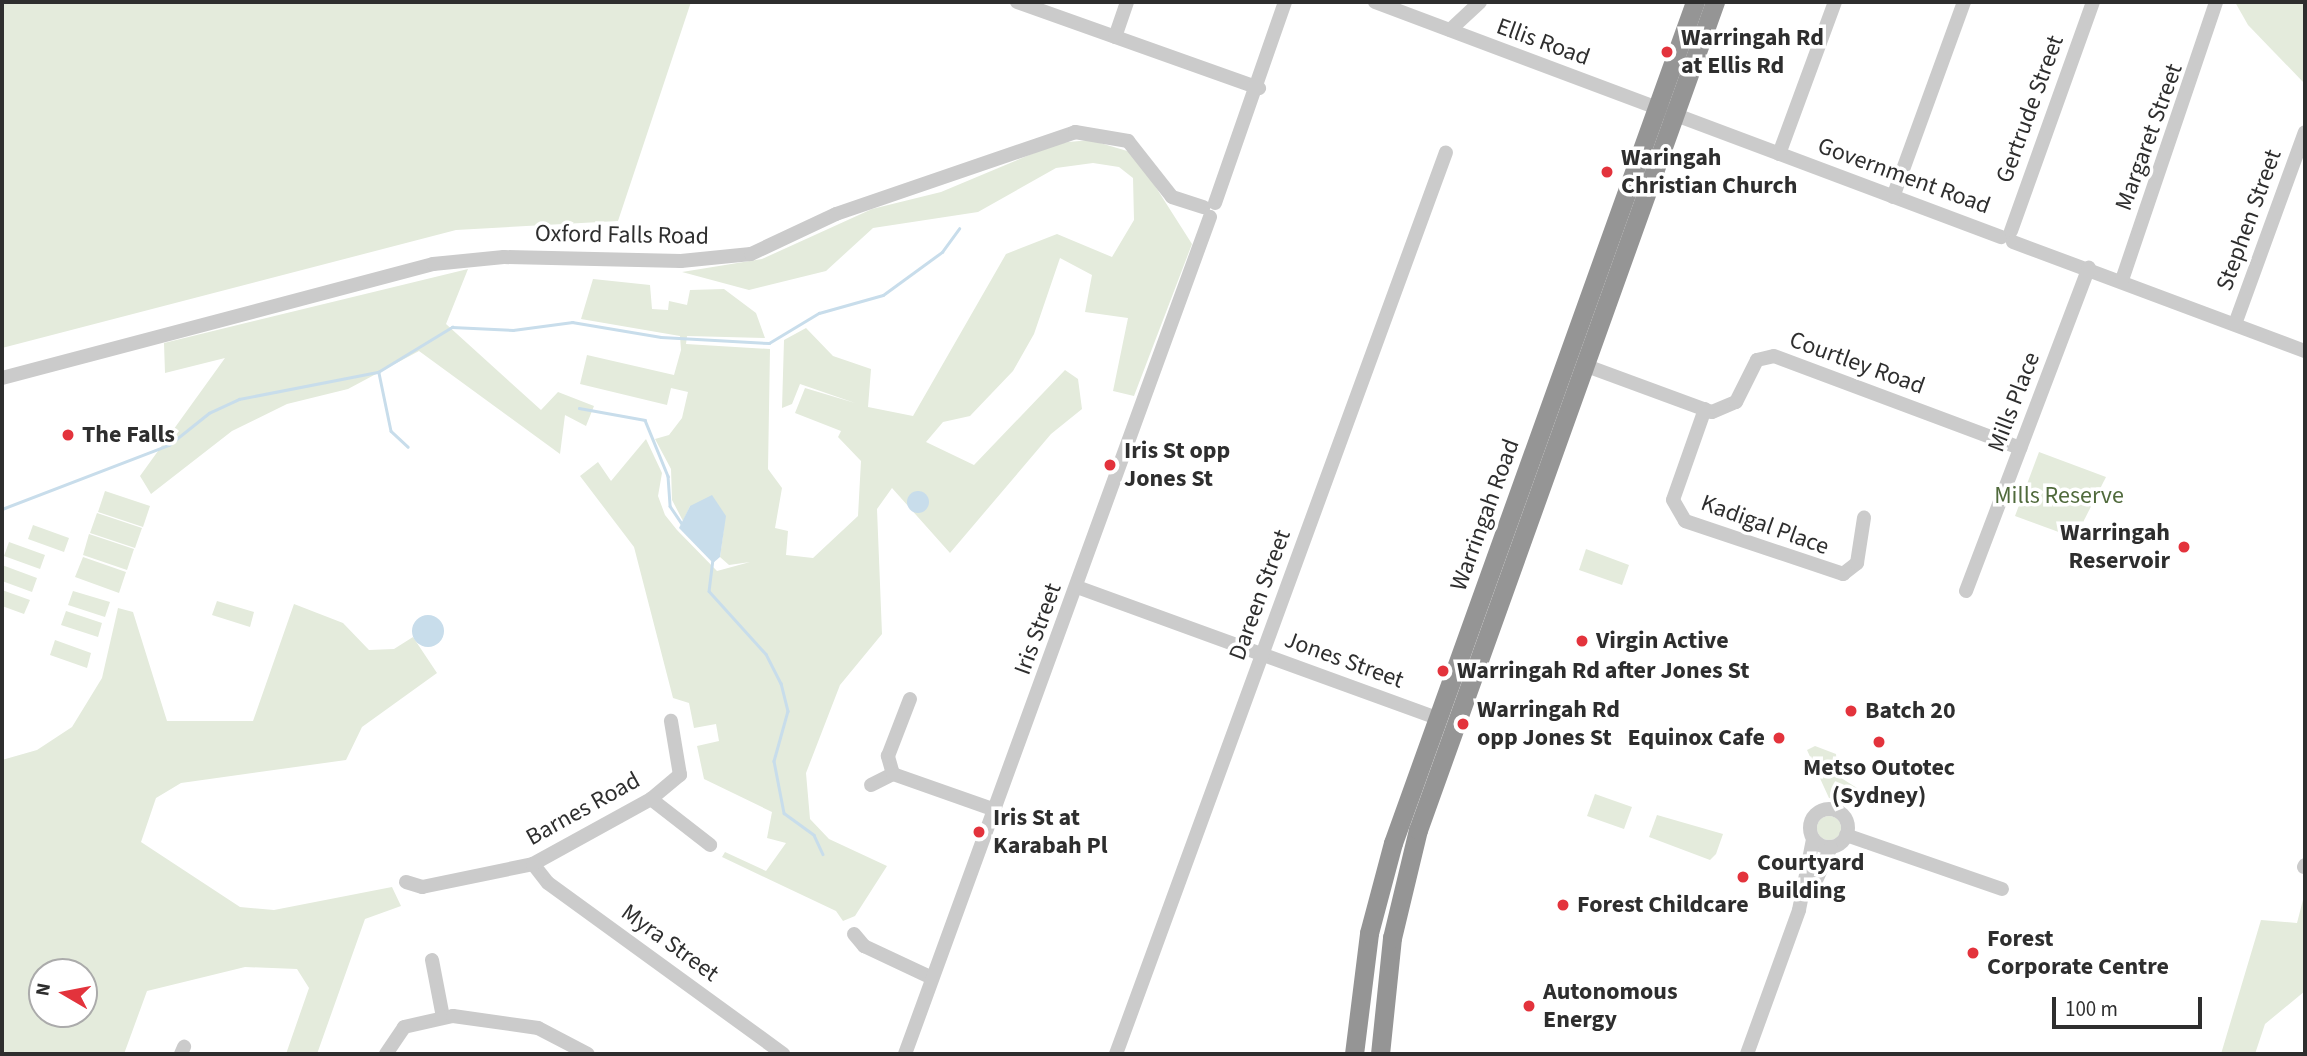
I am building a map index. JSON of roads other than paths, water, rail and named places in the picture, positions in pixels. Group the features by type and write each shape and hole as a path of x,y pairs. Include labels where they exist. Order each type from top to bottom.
{"highway":[{"name":"Warringah Road","path":"1380,1054 1392,939 1418,830 1584,365 1665,112 1695,2"},
{"name":"Warringah Road","path":"1353,1054 1376,904 1437,718 1665,112 1715,2"}],"street":[{"path":"1017,2 1259,88"},
{"path":"1115,37 1127,2"},
{"path":"1209,209 1259,88 1285,2"},
{"name":"Ellis Road","path":"1375,2 1665,112"},
{"path":"1450,30 1480,2"},
{"path":"1779,154 1835,2"},
{"path":"1893,197 1964,2"},
{"name":"Gertrude Street","path":"2008,237 2093,2"},
{"name":"Margaret Street","path":"2122,279 2217,6"},
{"name":"Government Road","path":"1665,112 2122,279 2305,351"},
{"name":"Oxford Falls Road","path":"2,378 433,264 504,257 681,261 751,254 836,214 1075,132 1128,141 1172,197 1209,209"},
{"name":"Stephen Street","path":"2235,324 2305,132"},
{"name":"Dareen Street","path":"1116,1054 1446,152"},
{"name":"Iris Street","path":"905,1054 1077,587 1209,209"},
{"name":"Mills Place","path":"1966,591 2089,268"},
{"name":"Courtley Road","path":"1705,410 1729,409 1752,366 1774,356 2020,448"},
{"path":"1584,365 1705,410"},
{"name":"Kadigal Place","path":"1705,410 1674,500 1685,521 1843,574 1857,563 1864,518"},
{"name":"Jones Street","path":"1077,587 1437,718"},
{"path":"893,774 888,756 910,699"},
{"name":"Barnes Road","path":"406,882 422,887 533,864 651,799 680,775 671,720"},
{"path":"871,785 893,774 995,810"},
{"path":"651,799 710,845"},
{"path":"1799,909 1813,839 1812,820 1824,810 1843,816 1846,835"},
{"path":"1747,1054 1799,909 1831,847 1846,835"},
{"path":"1846,835 2001,888"},
{"path":"1813,839 1831,847"},
{"name":"Myra Street","path":"533,864 548,883 782,1054"},
{"path":"854,934 864,946 932,978"},
{"path":"432,960 443,1017"},
{"path":"386,1054 398,1031 443,1017 538,1028 588,1054"}],"water":[{"path":"914,491 922,491 929,498 929,506 922,513 914,513 907,506 907,498"},
{"path":"712,495 726,516 720,557 713,563 679,528 690,506"},
{"path":"428,615 439,620 444,631 439,642 428,647 417,642 412,631 417,620"}],"waterway":[{"path":"2,509 169,445 209,413 239,399 378,372 452,327 513,330 572,322 661,337 769,343 819,313 883,295 942,252 959,229"},
{"path":"379,373 391,431 408,447"},
{"path":"579,408 645,420 668,476 670,506 683,525"},
{"path":"713,559 709,591 766,654 781,683 788,711 774,761 784,813 814,835 823,854"}],"place":[{"name":"Warringah Rd at Ellis Rd","path":"1667,52"},
{"name":"Waringah Christian Church","path":"1607,172"},
{"name":"The Falls","path":"68,435"},
{"name":"Iris St opp Jones St","path":"1110,465"},
{"name":"Warringah Reservoir","path":"2184,547"},
{"name":"Virgin Active","path":"1582,641"},
{"name":"Warringah Rd after Jones St","path":"1443,671"},
{"name":"Batch 20","path":"1851,711"},
{"name":"Warringah Rd opp Jones St","path":"1463,724"},
{"name":"Equinox Cafe","path":"1779,738"},
{"name":"Metso Outotec (Sydney)","path":"1879,742"},
{"name":"Iris St at Karabah Pl","path":"979,832"},
{"name":"Courtyard Building","path":"1743,877"},
{"name":"Forest Childcare","path":"1563,905"},
{"name":"Forest Corporate Centre","path":"1973,953"},
{"name":"Autonomous Energy","path":"1529,1006"}],"park label":[{"name":"Mills Reserve","path":"2059,496"}]}
